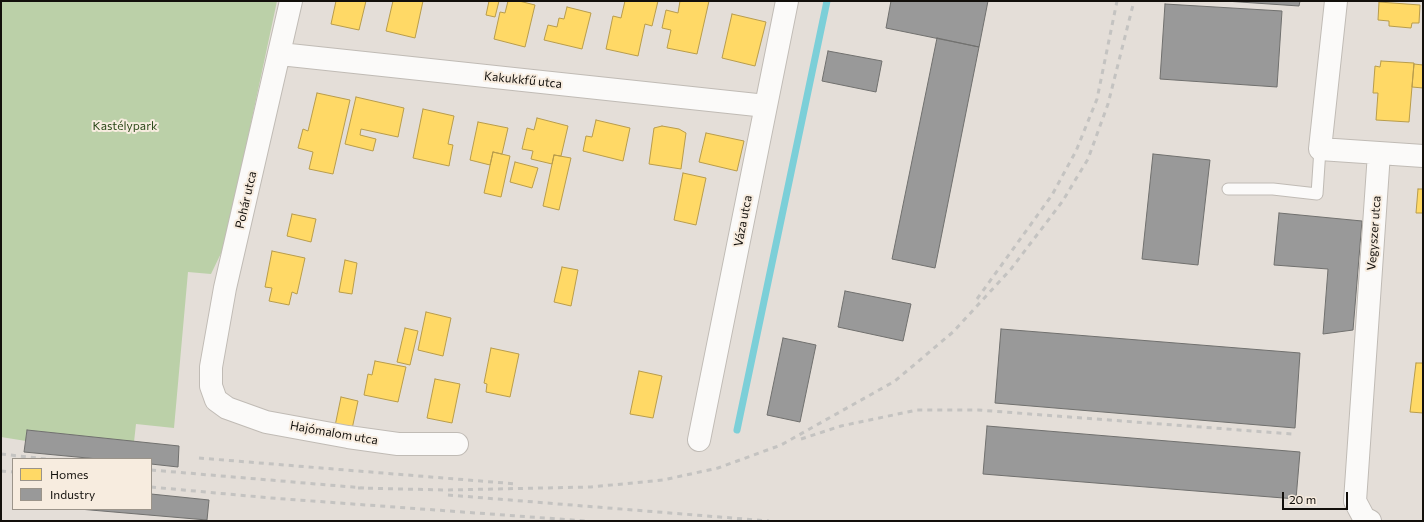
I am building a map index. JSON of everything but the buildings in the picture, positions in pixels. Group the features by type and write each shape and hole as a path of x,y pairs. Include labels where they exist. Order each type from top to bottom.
{"street":[{"name":"Pohár utca","path":"216,400 211,386 212,360 225,288 291,1"},
{"name":"Váza utca","path":"700,440 787,1"},
{"path":"1336,1 1320,148 1423,156"},
{"name":"Kakukkfű utca","path":"280,54 766,106"},
{"name":"Vegyszer utca","path":"1367,520 1355,501 1379,153"},
{"name":"Hajómalom utca","path":"216,400 227,408 266,422 348,437 398,444 457,444"}],"lane":[{"path":"1228,189 1273,189 1317,194 1320,148"}],"green space":[{"name":"Kastélypark","path":"1,1 277,1 225,245 211,274 188,272 174,428 136,424 134,442 27,430 26,441 1,437"}],"waterway":[{"path":"737,430 827,1"}],"railway":[{"path":"977,299 1052,195 1076,151 1097,99 1117,1"},
{"path":"358,488 446,490 591,487 663,480 718,468 781,445 895,381 953,332 1011,269 1062,202 1088,159 1108,104 1134,1"},
{"path":"801,439 841,426 917,410 978,410 1292,434"},
{"path":"1,454 37,458"},
{"path":"199,458 517,484"},
{"path":"152,470 364,488"},
{"path":"1,471 12,472"},
{"path":"152,487 271,498 586,521"},
{"path":"448,495 769,521"}]}
